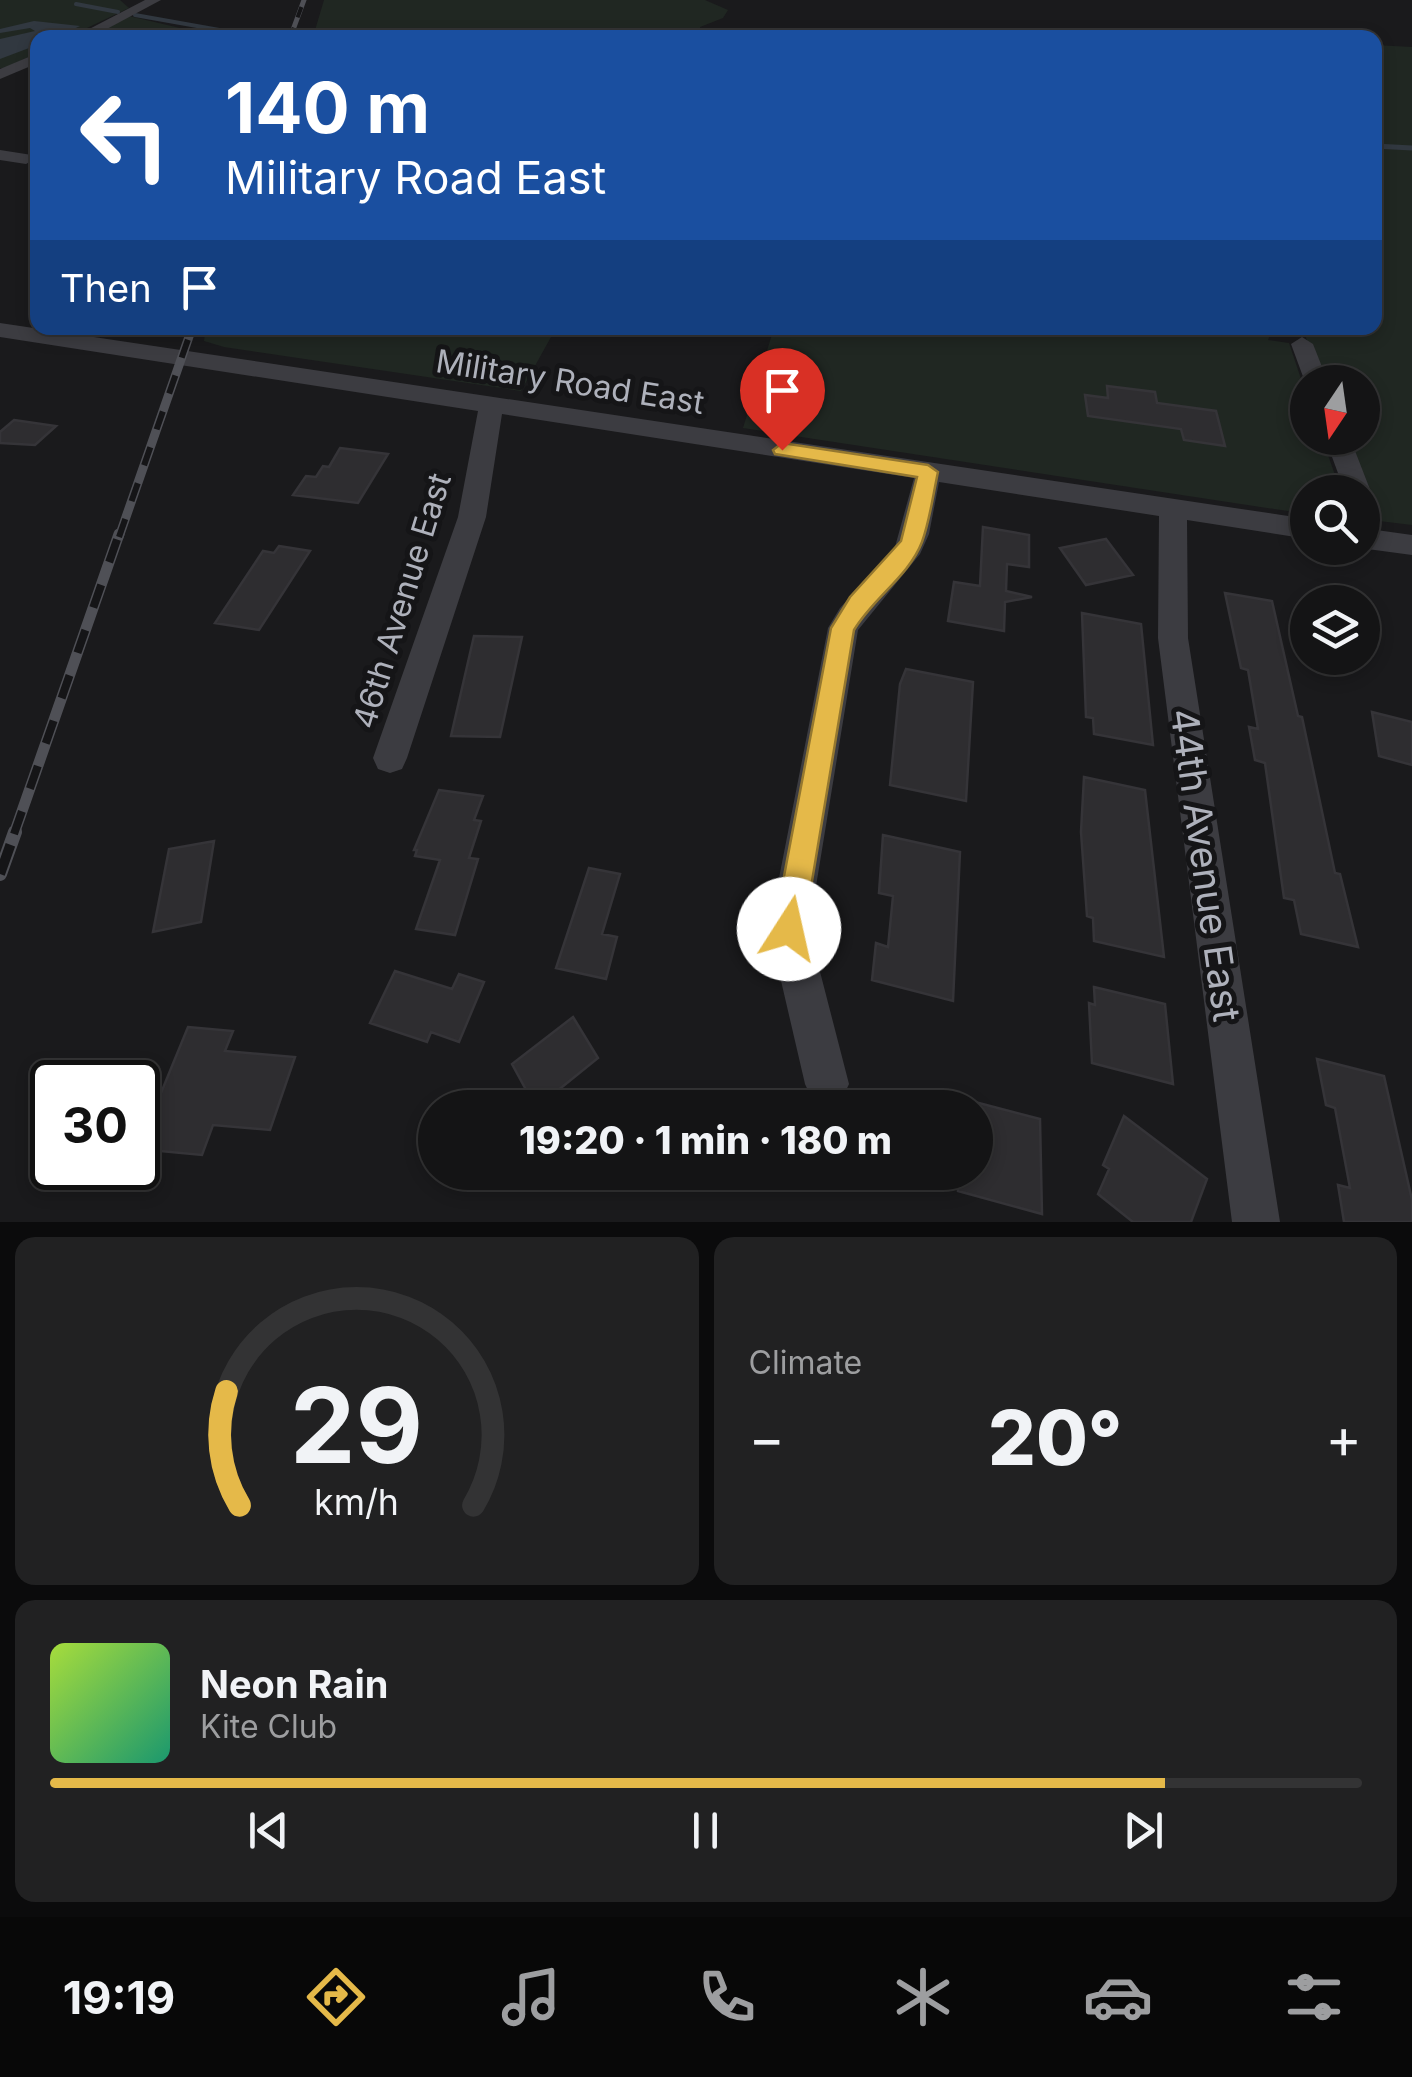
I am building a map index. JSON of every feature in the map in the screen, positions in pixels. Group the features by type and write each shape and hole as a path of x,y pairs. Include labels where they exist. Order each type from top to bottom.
{"street":[{"path":"94,30 155,0"},
{"path":"0,75 30,61"},
{"path":"0,155 26,159"},
{"name":"Military Road East","path":"0,330 30,335"},
{"name":"Military Road East","path":"33,335 1290,526"},
{"path":"1302,344 1310,365"},
{"name":"46th Avenue East","path":"390,758 472,516 491,405"},
{"path":"828,1084 789,929 843,628 858,604 898,564 912,542 928,472"},
{"name":"44th Avenue East","path":"1173,507 1173,638 1256,1222"},
{"path":"1380,541 1412,546"}],"shaded area":[{"path":"0,0 120,0 129,8 83,30 30,30 30,56 0,68"},
{"path":"324,0 705,0 728,10 723,18 701,30 315,30"},
{"path":"129,16 188,30 102,30"},
{"path":"34,21 80,26 72,30 30,28 0,33 0,29"},
{"path":"30,32 30,48 0,59 0,39"},
{"path":"1382,45 1412,47 1412,525 1380,521 1380,475 1361,475 1353,455 1380,455 1380,365 1317,365 1305,335 1382,335"},
{"path":"205,335 552,335 521,391 204,341"},
{"path":"772,335 1270,335 1268,340 1289,343 1296,365 1290,365 1290,455 1328,455 1335,475 1290,475 1290,511 743,428"}],"building":[{"path":"1107,386 1155,392 1157,403 1216,411 1225,446 1184,440 1181,429 1088,416 1085,395 1108,398"},
{"path":"14,420 56,426 35,445 0,443 0,432"},
{"path":"340,448 388,454 358,503 293,495 306,476 316,477 323,466 329,467"},
{"path":"983,527 1029,535 1029,567 1007,564 1006,591 1032,597 1005,602 1004,631 948,621 954,582 980,586"},
{"path":"1106,539 1133,575 1086,585 1060,548"},
{"path":"279,546 310,551 259,630 215,623 263,551 274,553"},
{"path":"1225,593 1272,601 1298,716 1302,717 1335,873 1340,874 1358,947 1301,934 1294,900 1284,898 1265,763 1255,760 1249,727 1258,729 1248,670 1241,668"},
{"path":"1082,613 1141,624 1153,745 1094,734 1093,718 1086,717"},
{"path":"474,636 522,637 500,737 451,736"},
{"path":"906,669 973,682 966,801 890,785 900,684"},
{"path":"1372,712 1412,722 1412,765 1379,756"},
{"path":"1084,777 1145,790 1164,957 1094,941 1093,918 1087,916 1081,832"},
{"path":"439,790 483,796 474,820 481,821 469,858 478,859 455,935 416,929 440,860 415,856 414,850"},
{"path":"883,835 960,852 953,1001 872,980 876,943 888,947 893,896 879,893"},
{"path":"214,841 201,922 153,932 169,849"},
{"path":"589,868 620,874 602,934 617,937 606,979 556,968"},
{"path":"395,971 452,989 459,974 484,982 459,1042 431,1032 427,1042 370,1023"},
{"path":"1094,987 1165,1004 1173,1084 1092,1063 1089,1003 1095,1005"},
{"path":"573,1017 598,1058 558,1090 526,1090 512,1064"},
{"path":"188,1027 233,1031 225,1051 295,1057 270,1130 213,1125 202,1155 160,1151 160,1095"},
{"path":"1317,1059 1384,1076 1412,1200 1412,1222 1344,1222 1338,1185 1350,1188 1335,1108 1326,1105"},
{"path":"993,1107 1040,1119 1042,1214 958,1191 993,1190"},
{"path":"1124,1116 1207,1179 1191,1222 1133,1222 1098,1194 1109,1169 1103,1165"}],"waterway":[{"path":"76,4 118,12"},
{"path":"135,15 219,30"},
{"path":"1382,146 1412,148"}],"railway":[{"path":"293,30 304,0"},
{"path":"119,537 190,335"},
{"path":"14,834 119,534"},
{"path":"0,874 15,832"}],"route":[{"path":"782,450 928,472 912,542 898,564 858,604 843,628 789,929"}]}
